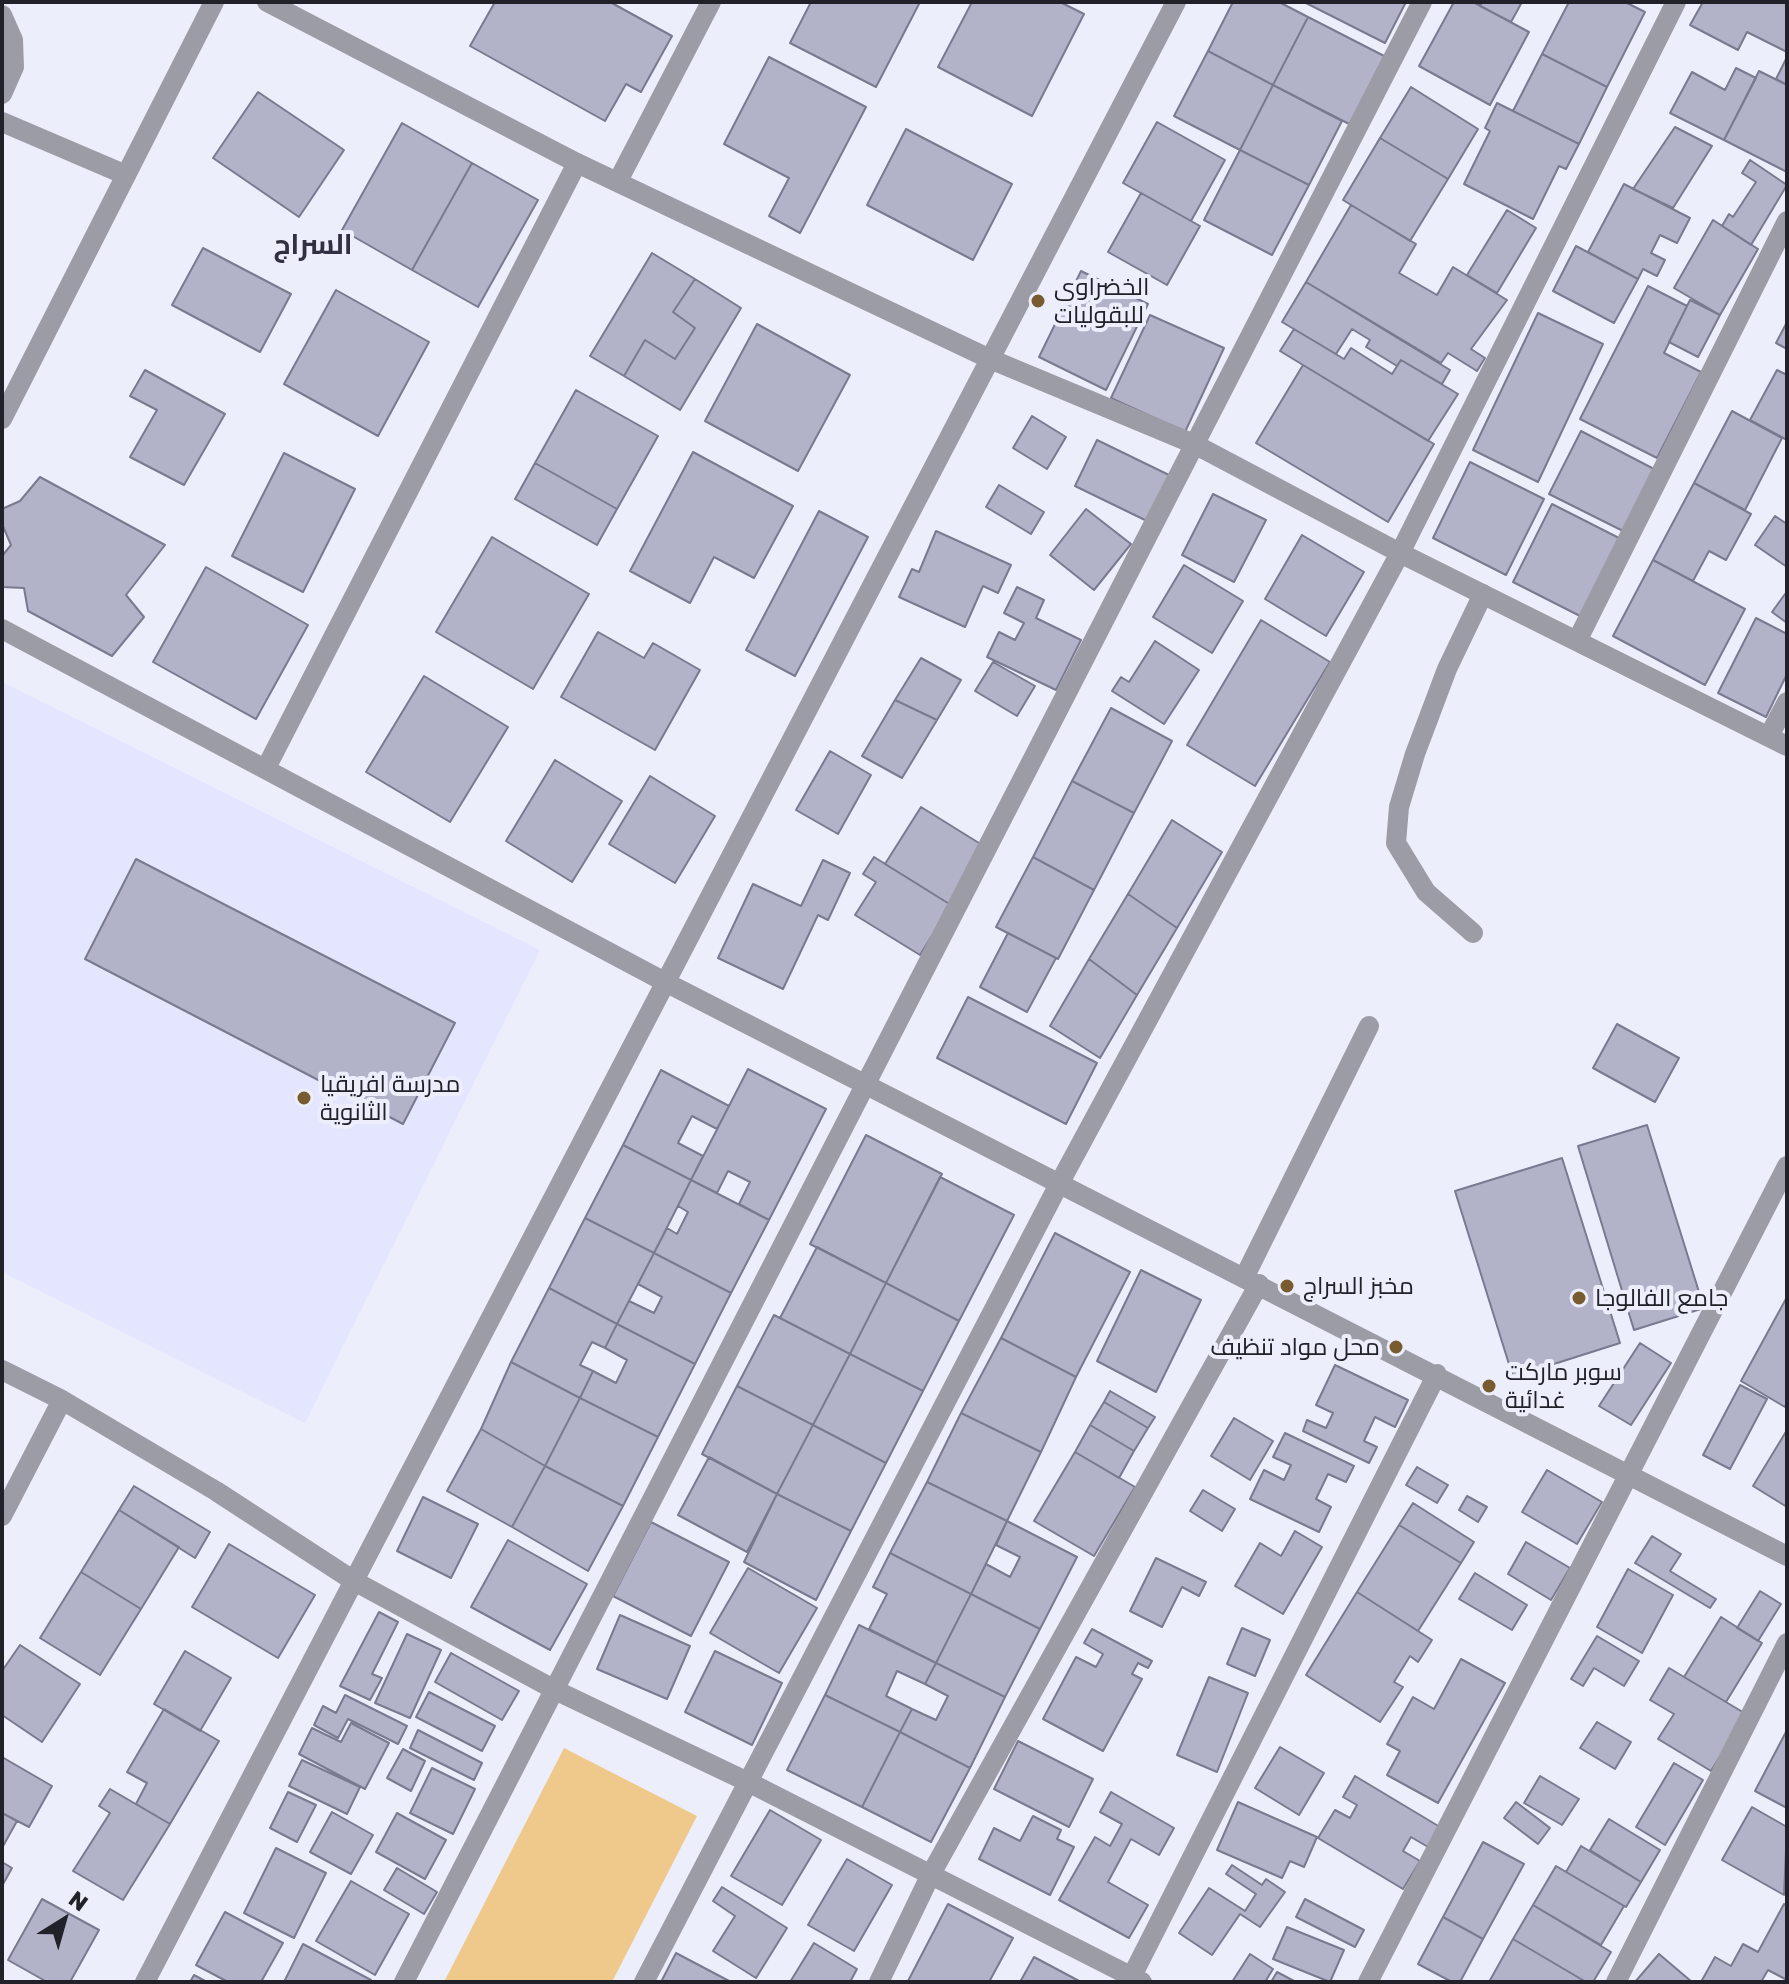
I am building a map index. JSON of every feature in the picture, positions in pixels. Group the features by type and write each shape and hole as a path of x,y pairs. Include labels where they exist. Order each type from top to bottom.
{"street":[{"path":"2,419 214,2"},
{"path":"267,2 577,163 990,359 1194,444 1400,553 1778,741 1787,702"},
{"path":"618,181 711,2"},
{"path":"145,1982 1176,2"},
{"path":"404,1982 557,1691 1422,2"},
{"path":"644,1982 1058,1186 1400,553 1676,2"},
{"path":"2,15 13,40 14,67 2,94"},
{"path":"2,122 126,175"},
{"path":"266,768 577,163"},
{"path":"1578,639 1787,221"},
{"path":"1473,933 1426,892 1396,843 1399,807 1415,754 1447,669 1483,594"},
{"path":"2,629 665,982 867,1084 1058,1186 1437,1374 1787,1556"},
{"path":"879,1982 931,1874 1251,1281 1369,1026"},
{"path":"1368,1982 1787,1166"},
{"path":"2,1370 62,1400 216,1491 354,1581 557,1691 750,1783 1134,1980 1437,1374"},
{"path":"2,1516 62,1400"},
{"path":"1616,1982 1787,1643"}],"shaded area":[{"path":"2,682 540,950 305,1423 2,1272"},
{"path":"564,1748 697,1816 612,1982 444,1982"}],"building":[{"path":"495,2 610,2 672,36 641,92 626,84 605,121 470,46"},
{"path":"811,2 920,2 876,87 790,43"},
{"path":"972,2 1060,2 1084,14 1032,116 938,67"},
{"path":"1233,2 1279,2 1308,17 1273,85 1208,51"},
{"path":"1304,2 1406,2 1385,43"},
{"path":"1454,2 1473,2 1529,32 1490,105 1419,66"},
{"path":"1482,2 1522,2 1511,22 1480,6"},
{"path":"1569,2 1625,2 1645,12 1607,87 1542,54"},
{"path":"1703,2 1787,2 1787,52 1747,32 1738,50 1690,25"},
{"path":"1308,17 1390,59 1355,127 1273,85"},
{"path":"1208,51 1273,85 1240,150 1174,116"},
{"path":"1542,54 1607,87 1579,144 1513,111"},
{"path":"769,57 866,107 800,233 769,216 789,178 724,144"},
{"path":"1787,57 1787,85 1776,79"},
{"path":"1736,68 1756,78 1724,140 1670,113 1692,72 1725,90"},
{"path":"1759,71 1787,85 1787,172 1724,140"},
{"path":"1273,85 1342,121 1309,185 1240,150"},
{"path":"1411,87 1478,129 1448,179 1380,138"},
{"path":"258,92 344,150 299,217 213,158"},
{"path":"1497,103 1579,144 1566,169 1559,166 1533,219 1464,184 1490,131 1485,128"},
{"path":"1157,122 1225,160 1191,221 1123,183"},
{"path":"402,123 472,163 412,270 342,230"},
{"path":"1675,127 1712,146 1673,208 1633,189"},
{"path":"906,129 1012,184 973,260 867,205"},
{"path":"1380,138 1448,179 1410,241 1343,200"},
{"path":"1240,150 1309,185 1272,255 1204,220"},
{"path":"1750,160 1787,185 1751,245 1722,226 1729,214 1733,217 1756,182 1742,173"},
{"path":"472,163 538,200 478,307 412,270"},
{"path":"1624,184 1690,218 1677,243 1660,235 1651,253 1665,260 1657,276 1643,269 1638,279 1588,252"},
{"path":"1141,193 1200,226 1167,285 1108,252"},
{"path":"1351,205 1416,244 1399,273 1437,295 1453,267 1507,300 1471,349 1485,358 1477,371 1448,353 1441,363 1306,282"},
{"path":"1507,210 1536,228 1497,293 1467,275"},
{"path":"1713,220 1758,249 1720,315 1674,288"},
{"path":"1576,246 1638,279 1614,323 1553,291"},
{"path":"203,248 291,294 260,352 172,305"},
{"path":"652,253 695,279 673,312 695,328 675,359 645,340 624,376 590,356"},
{"path":"1081,271 1148,304 1106,390 1039,357"},
{"path":"695,279 741,308 680,410 624,376 645,340 675,359 695,328 673,312"},
{"path":"1306,282 1450,370 1442,384 1401,360 1397,366 1366,347 1370,340 1352,329 1336,354 1282,322"},
{"path":"1648,286 1687,306 1664,353 1701,372 1657,458 1580,419"},
{"path":"336,290 429,342 378,436 284,384"},
{"path":"1690,300 1720,315 1698,357 1669,342"},
{"path":"1538,313 1603,344 1538,482 1473,450"},
{"path":"1150,315 1224,348 1185,432 1111,398"},
{"path":"1787,322 1787,349 1776,343"},
{"path":"757,324 850,375 798,471 705,421"},
{"path":"1294,329 1344,359 1351,348 1392,374 1401,360 1458,394 1428,441 1280,351"},
{"path":"1303,365 1434,444 1388,522 1256,443"},
{"path":"145,370 225,414 184,485 130,457 157,410 130,396"},
{"path":"1777,370 1787,375 1787,440 1750,420"},
{"path":"576,390 658,436 617,509 535,463"},
{"path":"1732,411 1782,438 1745,510 1694,483"},
{"path":"1032,416 1066,437 1047,469 1013,448"},
{"path":"1581,431 1654,469 1623,531 1549,494"},
{"path":"1097,440 1169,475 1147,521 1075,486"},
{"path":"693,452 793,506 754,578 714,557 690,603 630,571"},
{"path":"284,453 355,489 303,592 232,556"},
{"path":"1470,462 1544,499 1506,575 1433,538"},
{"path":"535,463 617,509 597,545 515,499"},
{"path":"40,477 165,545 126,595 144,617 112,656 28,611 24,588 2,587 2,556 11,545 2,524 2,509 20,501"},
{"path":"1694,483 1751,514 1726,560 1709,551 1693,581 1653,560"},
{"path":"999,485 1044,512 1031,534 986,507"},
{"path":"1213,494 1266,520 1234,582 1182,555"},
{"path":"1552,504 1621,539 1582,617 1513,582"},
{"path":"1086,509 1131,544 1094,590 1050,555"},
{"path":"819,511 868,537 795,676 746,650"},
{"path":"1775,516 1787,524 1787,567 1755,545"},
{"path":"936,531 1011,565 998,593 983,586 965,627 899,597 912,569 919,572"},
{"path":"1302,535 1364,572 1326,636 1265,599"},
{"path":"492,537 589,594 533,689 436,632"},
{"path":"1653,560 1745,609 1705,685 1613,636"},
{"path":"1184,565 1243,601 1212,653 1153,617"},
{"path":"206,567 308,625 256,719 153,662"},
{"path":"1017,587 1044,600 1036,618 1081,640 1056,690 987,657 999,632 1015,640 1024,623 1004,613"},
{"path":"1787,595 1787,623 1772,612"},
{"path":"1756,618 1787,634 1787,674 1766,717 1718,693"},
{"path":"1261,620 1330,662 1255,786 1187,745"},
{"path":"598,632 644,658 653,643 700,670 655,750 561,697"},
{"path":"1155,641 1199,670 1164,724 1112,691 1121,677 1129,682"},
{"path":"921,658 961,680 937,720 895,700"},
{"path":"993,662 1035,686 1017,716 975,691"},
{"path":"424,676 508,727 450,822 366,772"},
{"path":"895,700 937,720 902,778 862,756"},
{"path":"1111,708 1172,741 1134,813 1072,781"},
{"path":"830,751 871,775 838,834 796,810"},
{"path":"555,760 622,801 572,882 506,841"},
{"path":"650,776 715,816 675,883 609,844"},
{"path":"1072,781 1134,813 1094,890 1033,857"},
{"path":"921,807 987,848 951,905 885,864"},
{"path":"1172,820 1222,852 1177,928 1128,894"},
{"path":"874,857 951,905 920,955 855,915 876,882 863,874"},
{"path":"1033,857 1094,890 1058,959 996,927"},
{"path":"136,859 455,1023 403,1124 85,959"},
{"path":"823,860 850,873 828,920 818,915 783,989 718,958 753,884 801,906"},
{"path":"1128,894 1177,928 1137,995 1089,959"},
{"path":"1008,933 1056,958 1027,1012 980,987"},
{"path":"1089,959 1137,995 1100,1058 1050,1026"},
{"path":"968,997 1097,1063 1066,1124 937,1058"},
{"path":"1617,1024 1679,1058 1655,1102 1593,1068"},
{"path":"748,1069 826,1109 769,1220 739,1204 750,1182 728,1171 717,1193 691,1180"},
{"path":"661,1070 729,1106 717,1129 692,1116 678,1143 703,1156 691,1180 623,1145"},
{"path":"1647,1125 1704,1308 1634,1330 1578,1146"},
{"path":"866,1135 942,1174 886,1283 810,1244"},
{"path":"623,1145 691,1180 654,1253 585,1218"},
{"path":"1562,1158 1620,1343 1513,1377 1455,1191"},
{"path":"940,1177 1014,1215 959,1321 886,1283"},
{"path":"691,1180 769,1220 731,1293 654,1253 667,1228 677,1234 688,1212 678,1206"},
{"path":"585,1218 654,1253 617,1324 549,1288"},
{"path":"1055,1233 1130,1272 1076,1377 1001,1338"},
{"path":"817,1247 886,1283 850,1354 780,1318"},
{"path":"654,1253 731,1293 695,1364 617,1324 629,1301 654,1313 662,1297 638,1284"},
{"path":"1141,1270 1201,1300 1156,1392 1097,1361"},
{"path":"886,1283 959,1321 923,1391 850,1354"},
{"path":"549,1288 617,1324 605,1348 592,1342 580,1365 593,1371 580,1398 511,1362"},
{"path":"1787,1297 1787,1403 1785,1407 1741,1381"},
{"path":"774,1315 850,1354 813,1425 737,1386"},
{"path":"617,1324 695,1364 658,1437 580,1398 593,1371 616,1383 627,1360 605,1348"},
{"path":"1001,1338 1076,1377 1041,1452 961,1413"},
{"path":"1640,1343 1671,1363 1631,1425 1599,1406"},
{"path":"850,1354 923,1391 886,1463 813,1425"},
{"path":"511,1362 580,1398 545,1466 481,1429"},
{"path":"1335,1365 1408,1400 1395,1427 1375,1417 1364,1441 1377,1447 1369,1463 1303,1431 1307,1420 1326,1428 1333,1413 1316,1405"},
{"path":"1740,1385 1767,1399 1730,1469 1703,1455"},
{"path":"737,1386 813,1425 777,1494 702,1454"},
{"path":"1110,1391 1155,1417 1148,1428 1104,1402"},
{"path":"580,1398 658,1437 623,1506 545,1466"},
{"path":"1104,1402 1148,1428 1134,1451 1090,1425"},
{"path":"961,1413 1041,1452 1007,1521 927,1482"},
{"path":"1234,1418 1273,1441 1250,1480 1211,1456"},
{"path":"813,1425 886,1463 851,1531 777,1494"},
{"path":"1090,1425 1134,1451 1119,1478 1075,1452"},
{"path":"481,1429 545,1466 512,1527 447,1491"},
{"path":"1787,1430 1787,1507 1753,1486"},
{"path":"1285,1433 1354,1466 1346,1482 1328,1474 1316,1499 1331,1507 1319,1532 1250,1499 1264,1470 1284,1480 1291,1465 1273,1457"},
{"path":"1075,1452 1135,1487 1094,1556 1034,1521"},
{"path":"709,1457 777,1494 747,1552 678,1515"},
{"path":"545,1466 623,1506 588,1571 512,1527"},
{"path":"1417,1467 1448,1485 1437,1503 1406,1485"},
{"path":"1547,1470 1602,1502 1577,1544 1522,1512"},
{"path":"927,1482 1007,1521 971,1594 890,1553"},
{"path":"134,1486 210,1532 195,1558 119,1510"},
{"path":"1203,1490 1235,1509 1222,1531 1190,1511"},
{"path":"777,1494 851,1531 816,1600 744,1562"},
{"path":"1467,1496 1487,1507 1478,1522 1459,1510"},
{"path":"423,1497 478,1524 451,1578 397,1551"},
{"path":"1413,1503 1474,1542 1461,1563 1399,1525"},
{"path":"119,1510 179,1547 141,1609 81,1572"},
{"path":"1007,1521 1077,1557 1040,1629 971,1594 986,1564 1010,1577 1020,1557 996,1545"},
{"path":"651,1522 729,1562 691,1636 613,1596"},
{"path":"1399,1525 1461,1563 1418,1631 1357,1592"},
{"path":"1295,1531 1322,1547 1283,1614 1235,1586 1260,1543 1281,1556"},
{"path":"1652,1536 1681,1554 1670,1571 1716,1599 1710,1608 1635,1563"},
{"path":"508,1540 587,1584 550,1650 471,1607"},
{"path":"1526,1542 1570,1568 1551,1600 1508,1574"},
{"path":"229,1544 315,1595 278,1658 192,1607"},
{"path":"890,1553 971,1594 936,1663 869,1629 887,1594 873,1587"},
{"path":"1156,1558 1206,1582 1199,1596 1182,1587 1162,1627 1130,1611"},
{"path":"748,1568 817,1608 779,1673 710,1633"},
{"path":"1628,1569 1673,1595 1642,1653 1597,1627"},
{"path":"81,1572 141,1609 100,1675 40,1638"},
{"path":"1475,1573 1527,1605 1512,1630 1459,1599"},
{"path":"1760,1591 1781,1604 1758,1641 1737,1628"},
{"path":"1357,1592 1432,1640 1418,1662 1410,1656 1394,1682 1403,1687 1380,1722 1306,1675"},
{"path":"971,1594 1040,1629 1005,1697 936,1663"},
{"path":"379,1612 398,1622 372,1674 382,1678 370,1700 340,1686"},
{"path":"620,1615 690,1646 667,1699 597,1669"},
{"path":"1721,1617 1762,1643 1726,1702 1684,1677"},
{"path":"859,1625 936,1663 925,1684 897,1671 886,1696 912,1709 900,1732 825,1695"},
{"path":"1242,1628 1270,1640 1255,1676 1227,1664"},
{"path":"1092,1629 1152,1661 1148,1668 1138,1663 1132,1674 1142,1679 1103,1751 1043,1719 1076,1657 1096,1667 1103,1654 1084,1643"},
{"path":"407,1634 441,1650 410,1718 375,1703"},
{"path":"1597,1636 1639,1661 1624,1686 1594,1668 1583,1686 1571,1679"},
{"path":"20,1645 80,1684 42,1742 2,1715 2,1671"},
{"path":"185,1651 231,1678 200,1731 154,1704"},
{"path":"715,1651 782,1683 752,1745 685,1712"},
{"path":"451,1653 519,1691 502,1720 435,1682"},
{"path":"1461,1659 1505,1683 1438,1803 1387,1775 1400,1751 1387,1744 1413,1697 1434,1709"},
{"path":"936,1663 1005,1697 970,1768 900,1732 912,1709 936,1720 948,1696 925,1684"},
{"path":"1669,1668 1746,1714 1711,1771 1658,1739 1674,1714 1650,1700"},
{"path":"1209,1677 1248,1693 1217,1772 1177,1755"},
{"path":"429,1692 495,1726 482,1751 416,1717"},
{"path":"345,1695 407,1726 398,1744 348,1719 338,1738 314,1725 323,1706 336,1713"},
{"path":"825,1695 900,1732 862,1807 787,1770"},
{"path":"164,1709 219,1741 170,1824 136,1804 147,1783 127,1772"},
{"path":"1597,1722 1631,1742 1615,1769 1580,1748"},
{"path":"351,1723 389,1743 365,1789 299,1754 312,1728 341,1742"},
{"path":"418,1730 482,1763 474,1780 410,1748"},
{"path":"1787,1730 1787,1808 1755,1791"},
{"path":"900,1732 970,1768 931,1842 862,1807"},
{"path":"1018,1741 1093,1779 1069,1827 994,1789"},
{"path":"1280,1747 1324,1773 1299,1815 1255,1788"},
{"path":"403,1749 425,1761 411,1791 387,1778"},
{"path":"2,1757 52,1786 29,1827 2,1813"},
{"path":"302,1760 360,1787 347,1814 289,1786"},
{"path":"1674,1763 1703,1780 1665,1845 1636,1827"},
{"path":"432,1768 475,1789 453,1834 410,1813"},
{"path":"1355,1776 1440,1827 1428,1847 1411,1837 1403,1851 1420,1861 1403,1889 1318,1838 1335,1810 1350,1818 1357,1805 1343,1797"},
{"path":"1540,1776 1579,1799 1562,1825 1524,1803"},
{"path":"110,1789 170,1824 123,1900 73,1871 110,1813 99,1806"},
{"path":"288,1792 316,1805 297,1842 270,1828"},
{"path":"1111,1792 1174,1828 1159,1855 1131,1839 1108,1882 1148,1905 1129,1938 1059,1900 1095,1837 1110,1846 1122,1824 1100,1812"},
{"path":"1238,1802 1317,1837 1304,1867 1290,1861 1282,1878 1217,1850"},
{"path":"1516,1802 1550,1828 1538,1844 1504,1818"},
{"path":"1752,1807 1787,1827 1784,1895 1722,1860"},
{"path":"770,1810 821,1840 782,1905 731,1876"},
{"path":"332,1812 373,1835 351,1874 310,1852"},
{"path":"2,1813 17,1821 2,1848"},
{"path":"397,1813 446,1840 425,1879 376,1852"},
{"path":"1033,1816 1061,1830 1057,1839 1074,1847 1050,1895 979,1859 994,1828 1020,1841"},
{"path":"1609,1819 1660,1850 1641,1882 1590,1850"},
{"path":"1483,1842 1524,1864 1483,1939 1443,1917"},
{"path":"1581,1846 1641,1882 1626,1907 1566,1872"},
{"path":"276,1848 326,1873 294,1938 244,1913"},
{"path":"847,1859 892,1885 854,1951 808,1925"},
{"path":"2,1862 12,1868 2,1886"},
{"path":"1232,1865 1262,1885 1266,1879 1285,1892 1260,1927 1240,1914 1212,1955 1179,1933 1209,1888 1245,1911 1256,1894 1226,1874"},
{"path":"1556,1866 1624,1906 1601,1945 1533,1905"},
{"path":"397,1868 437,1892 424,1914 384,1890"},
{"path":"351,1881 409,1914 375,1975 316,1941"},
{"path":"722,1887 787,1928 756,1978 713,1951 735,1916 713,1901"},
{"path":"42,1899 99,1930 70,1982 47,1982 8,1960"},
{"path":"1305,1899 1364,1930 1355,1947 1296,1917"},
{"path":"948,1904 1013,1938 989,1982 908,1981"},
{"path":"1784,1904 1787,1906 1787,1980 1768,1970 1761,1982 1701,1982 1715,1957 1731,1966 1743,1944 1758,1952"},
{"path":"1533,1905 1611,1952 1593,1982 1586,1982 1513,1939"},
{"path":"225,1912 283,1943 261,1982 228,1982 196,1965"},
{"path":"1443,1917 1483,1939 1460,1982 1452,1982 1418,1964"},
{"path":"1287,1927 1344,1950 1330,1982 1273,1959"},
{"path":"1513,1939 1586,1982 1489,1982"},
{"path":"814,1943 857,1969 850,1982 790,1982"},
{"path":"303,1944 371,1980 370,1982 284,1982"},
{"path":"676,1953 731,1982 661,1982"},
{"path":"1250,1954 1273,1969 1265,1982 1232,1982"},
{"path":"1659,1954 1692,1982 1635,1982"},
{"path":"1034,1957 1081,1982 1020,1982"},
{"path":"1277,1972 1296,1982 1271,1982"},
{"path":"194,1975 207,1982 190,1982"}],"place":[{"name":"الخضراوى للبقوليات","path":"1038,301"},
{"name":"مدرسة افريقيا الثانوية","path":"304,1098"},
{"name":"مخبز السراج","path":"1287,1286"},
{"name":"جامع الفالوجا","path":"1579,1298"},
{"name":"محل مواد تنظيف","path":"1396,1347"},
{"name":"سوبر ماركت غدائية","path":"1489,1386"}],"district":[{"name":"السراج","path":"313,245"}]}
